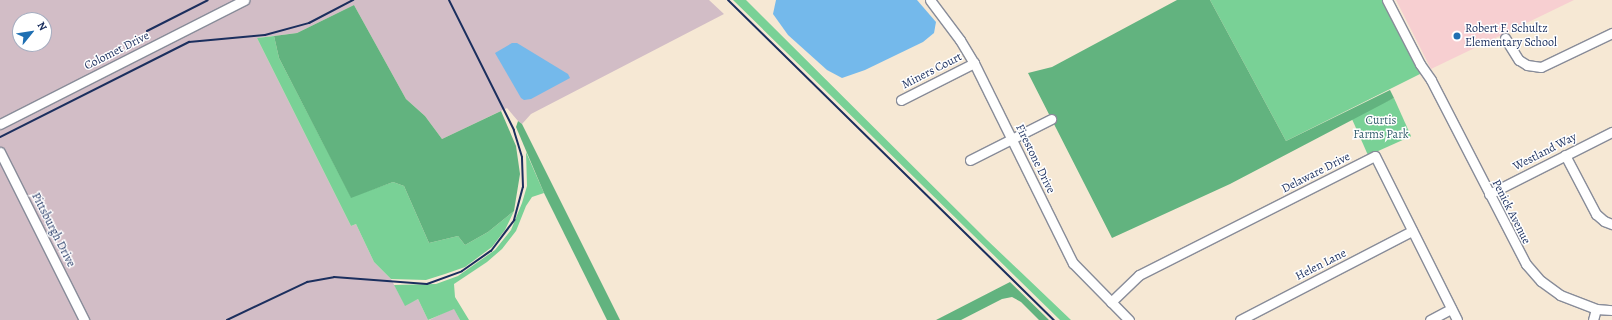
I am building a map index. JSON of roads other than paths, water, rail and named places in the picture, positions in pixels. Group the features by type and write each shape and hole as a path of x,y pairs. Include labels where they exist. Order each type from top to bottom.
{"street":[{"name":"Colomet Drive","path":"0,124 244,0"},
{"name":"Firestone Drive","path":"930,0 960,40 974,64 1073,263 1128,320"},
{"name":"Penick Avenue","path":"1387,0 1420,64 1431,80 1518,252 1536,276 1560,295 1596,309 1612,310"},
{"name":"Penick Avenue","path":"1393,0 1427,64 1431,80"},
{"path":"1505,38 1519,60 1527,66 1541,67 1612,33"},
{"name":"Miners Court","path":"901,100 974,64"},
{"path":"970,160 1051,119"},
{"name":"Westland Way","path":"1489,194 1612,132"},
{"name":"Pittsburgh Drive","path":"0,152 84,320"},
{"name":"Delaware Drive","path":"1111,302 1139,275 1375,156 1457,320"},
{"path":"1565,156 1596,214 1604,221 1612,224"},
{"name":"Helen Lane","path":"1240,320 1412,231"},
{"path":"1430,320 1451,309"},
{"path":"1593,320 1596,309"}],"water":[{"path":"776,0 917,0 936,22 934,33 923,42 865,70 842,78 827,70 788,35 773,14"},
{"path":"512,43 517,43 568,74 570,78 531,99 524,100 521,98 495,53"}],"railway":[{"path":"147,31 208,0"},
{"path":"0,137 189,42 265,35 309,23 353,0"},
{"path":"227,320 307,282 334,277 427,284 462,271 491,251 514,220 523,187 522,157 514,130 449,0"},
{"path":"728,0 1054,320"}],"place":[{"name":"Robert F. Schultz Elementary School","path":"1457,36"}],"park label":[{"name":"Curtis Farms Park","path":"1381,128"}]}
